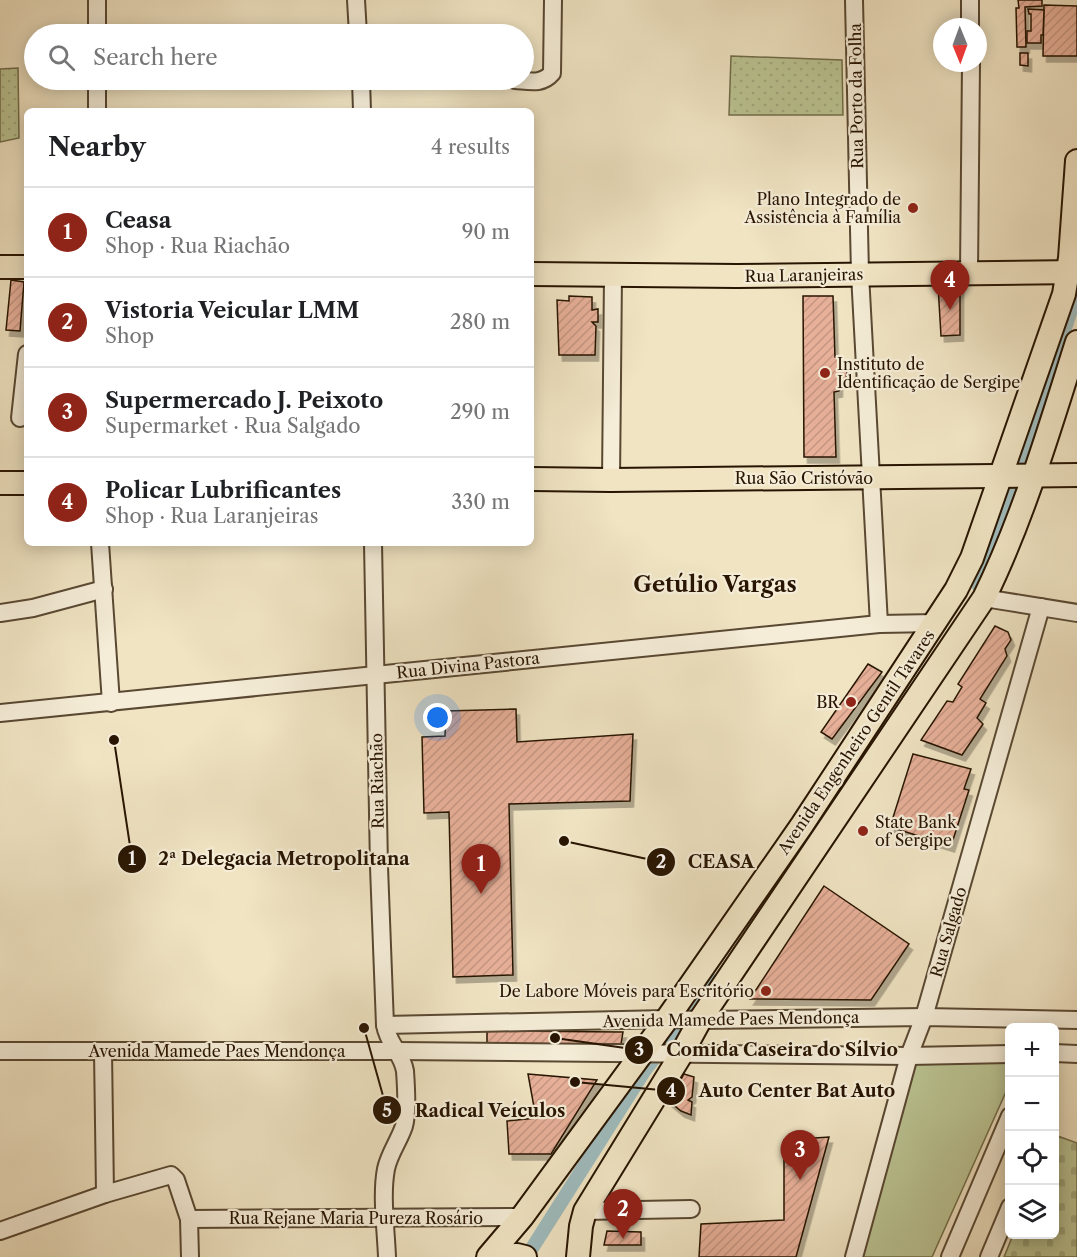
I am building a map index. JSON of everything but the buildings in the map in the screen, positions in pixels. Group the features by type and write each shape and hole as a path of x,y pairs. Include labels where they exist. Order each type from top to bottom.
{"main road":[{"name":"Avenida Engenheiro Gentil Tavares","path":"489,1257 522,1217 670,1019 802,825 956,590 972,558 1072,272 1077,161"},
{"path":"0,267 24,267"},
{"name":"Rua Laranjeiras","path":"534,274 737,276 1072,272"},
{"name":"Avenida Engenheiro Gentil Tavares","path":"578,1257 585,1211 698,1020 984,598 1000,567 1077,342"},
{"name":"Rua São Cristóvão","path":"534,478 611,480 1077,475"},
{"path":"0,483 24,483"},
{"name":"Avenida Engenheiro Gentil Tavares","path":"489,1257 517,1255 525,1257"}],"street":[{"path":"97,0 97,24"},
{"path":"356,0 357,24"},
{"path":"534,82 543,80 552,73 553,0"},
{"name":"Rua Porto da Folha","path":"854,0 860,274 879,624"},
{"path":"970,0 970,18"},
{"path":"969,272 971,72"},
{"path":"97,90 97,108"},
{"path":"361,90 362,108"},
{"path":"611,480 613,275"},
{"path":"20,418 24,381"},
{"path":"100,546 111,703"},
{"name":"Rua Riachão","path":"373,546 379,867 386,1025 392,1046 398,1051 405,1069 404,1125 386,1168 387,1257"},
{"path":"0,613 33,608 104,589"},
{"path":"984,598 1077,613"},
{"name":"Rua Salgado","path":"854,1257 909,1056 924,1017 1041,607"},
{"name":"Rua Divina Pastora","path":"0,713 879,624 936,623"},
{"name":"Avenida Mamede Paes Mendonça","path":"386,1025 924,1017 1077,1020"},
{"name":"Avenida Mamede Paes Mendonça","path":"0,1051 398,1051 909,1056 1005,1054"},
{"path":"103,1051 105,1194"},
{"path":"1059,1053 1077,1054"},
{"path":"950,1257 1005,1130"},
{"path":"0,1231 105,1194 171,1175 176,1180 189,1219 189,1257"},
{"path":"585,1211 691,1209"},
{"name":"Rua Rejane Maria Pureza Rosário","path":"189,1219 522,1217"},
{"path":"989,1257 1005,1219"}],"green space":[{"path":"731,56 842,60 843,115 729,115"},
{"path":"18,68 19,138 0,142 0,69"},
{"path":"917,1060 1005,1060 1005,1094 932,1257 860,1257"},
{"path":"1059,1136 1077,1143 1077,1257 1004,1257 1011,1239 1059,1239"}],"waterway":[{"path":"979,586 1077,292"},
{"path":"529,1253 645,1070 714,981"}],"place":[{"name":"Plano Integrado de Assistência à Família","path":"913,208"},
{"name":"Policar Lubrificantes","path":"950,310"},
{"name":"Instituto de Identificação de Sergipe","path":"825,373"},
{"name":"BR","path":"851,702"},
{"name":"2ª Delegacia Metropolitana","path":"114,740"},
{"name":"State Bank of Sergipe","path":"863,831"},
{"name":"CEASA","path":"564,841"},
{"name":"Ceasa","path":"481,894"},
{"name":"De Labore Móveis para Escritório","path":"766,991"},
{"name":"Radical Veículos","path":"364,1028"},
{"name":"Comida Caseira do Sílvio","path":"555,1038"},
{"name":"Auto Center Bat Auto","path":"575,1082"},
{"name":"Supermercado J. Peixoto","path":"800,1180"},
{"name":"Vistoria Veicular LMM","path":"623,1239"}],"district":[{"name":"Getúlio Vargas","path":"715,584"}]}
